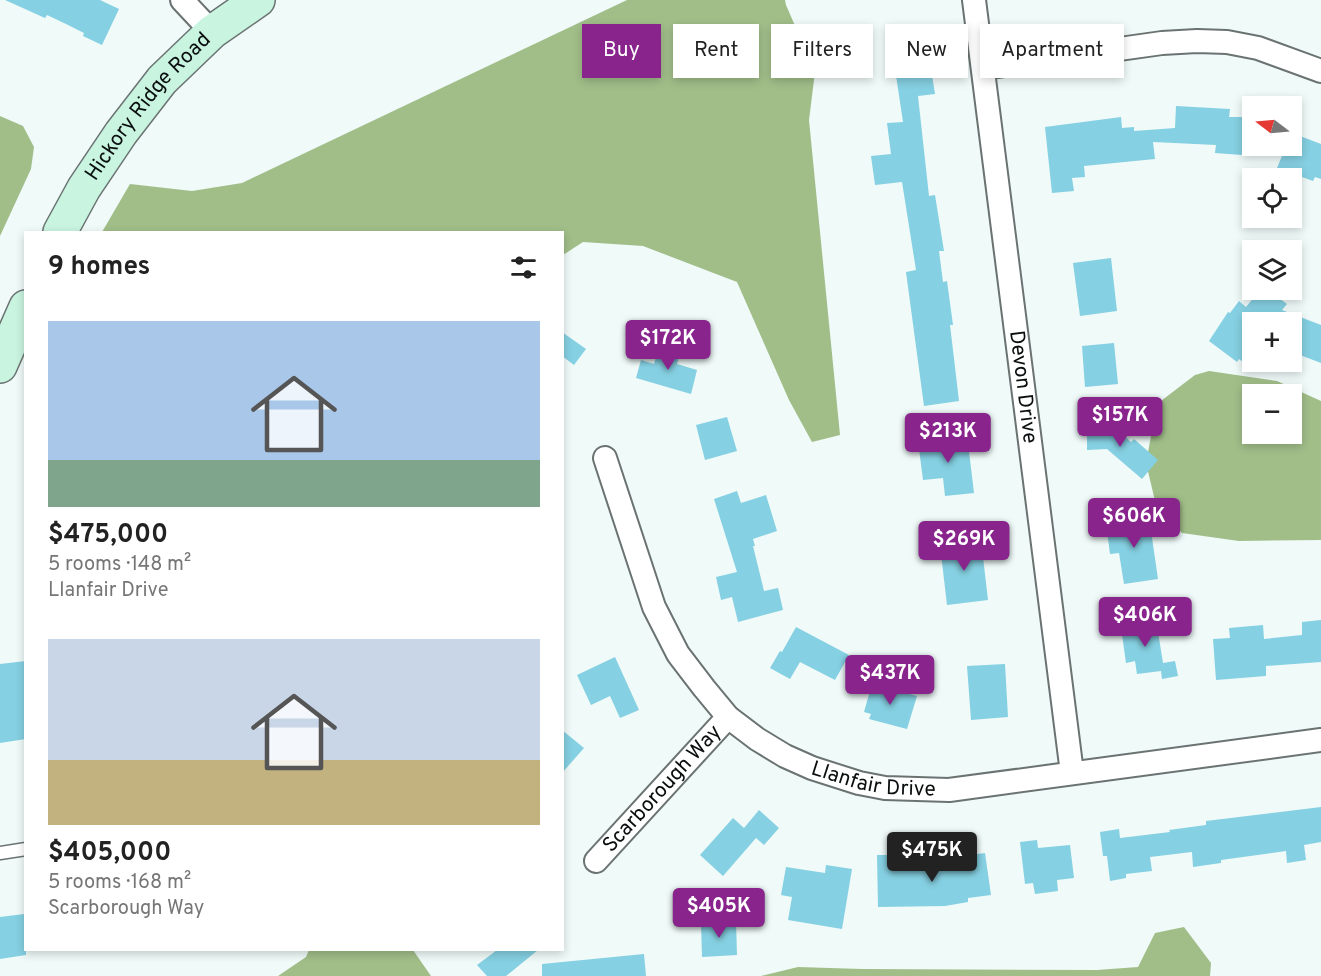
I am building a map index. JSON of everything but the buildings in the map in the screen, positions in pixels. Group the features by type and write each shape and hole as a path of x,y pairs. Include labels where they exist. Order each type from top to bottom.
{"street":[{"path":"182,0 212,32"},
{"name":"Hickory Ridge Road","path":"61,231 84,188 121,133 162,80 212,32 258,0"},
{"name":"Devon Drive","path":"974,0 980,41"},
{"path":"1124,49 1162,43 1227,42 1258,48 1321,71"},
{"name":"Devon Drive","path":"985,78 1072,773"},
{"path":"0,366 24,312"},
{"name":"Llanfair Drive","path":"605,458 654,607 678,654 728,717 785,756 812,768 859,783 885,788 949,790 1321,740"},
{"name":"Scarborough Way","path":"596,861 728,717"}],"lane":[{"path":"0,853 24,849"}],"green space":[{"path":"627,0 785,0 794,24 771,24 771,78 814,78 809,120 840,435 812,442 789,400 737,282 643,246 583,242 564,254 564,231 103,231 130,184 192,191 242,183"},
{"path":"0,116 23,126 34,147 31,169 0,236"},
{"path":"1209,371 1277,381 1284,384 1242,384 1242,444 1302,444 1302,392 1321,401 1321,540 1239,541 1182,533 1156,505 1146,463 1157,404 1195,375"},
{"path":"1184,927 1211,963 1210,976 761,976 798,967 1097,970 1138,967 1155,933"},
{"path":"309,951 414,951 431,976 278,976 306,957"}]}
